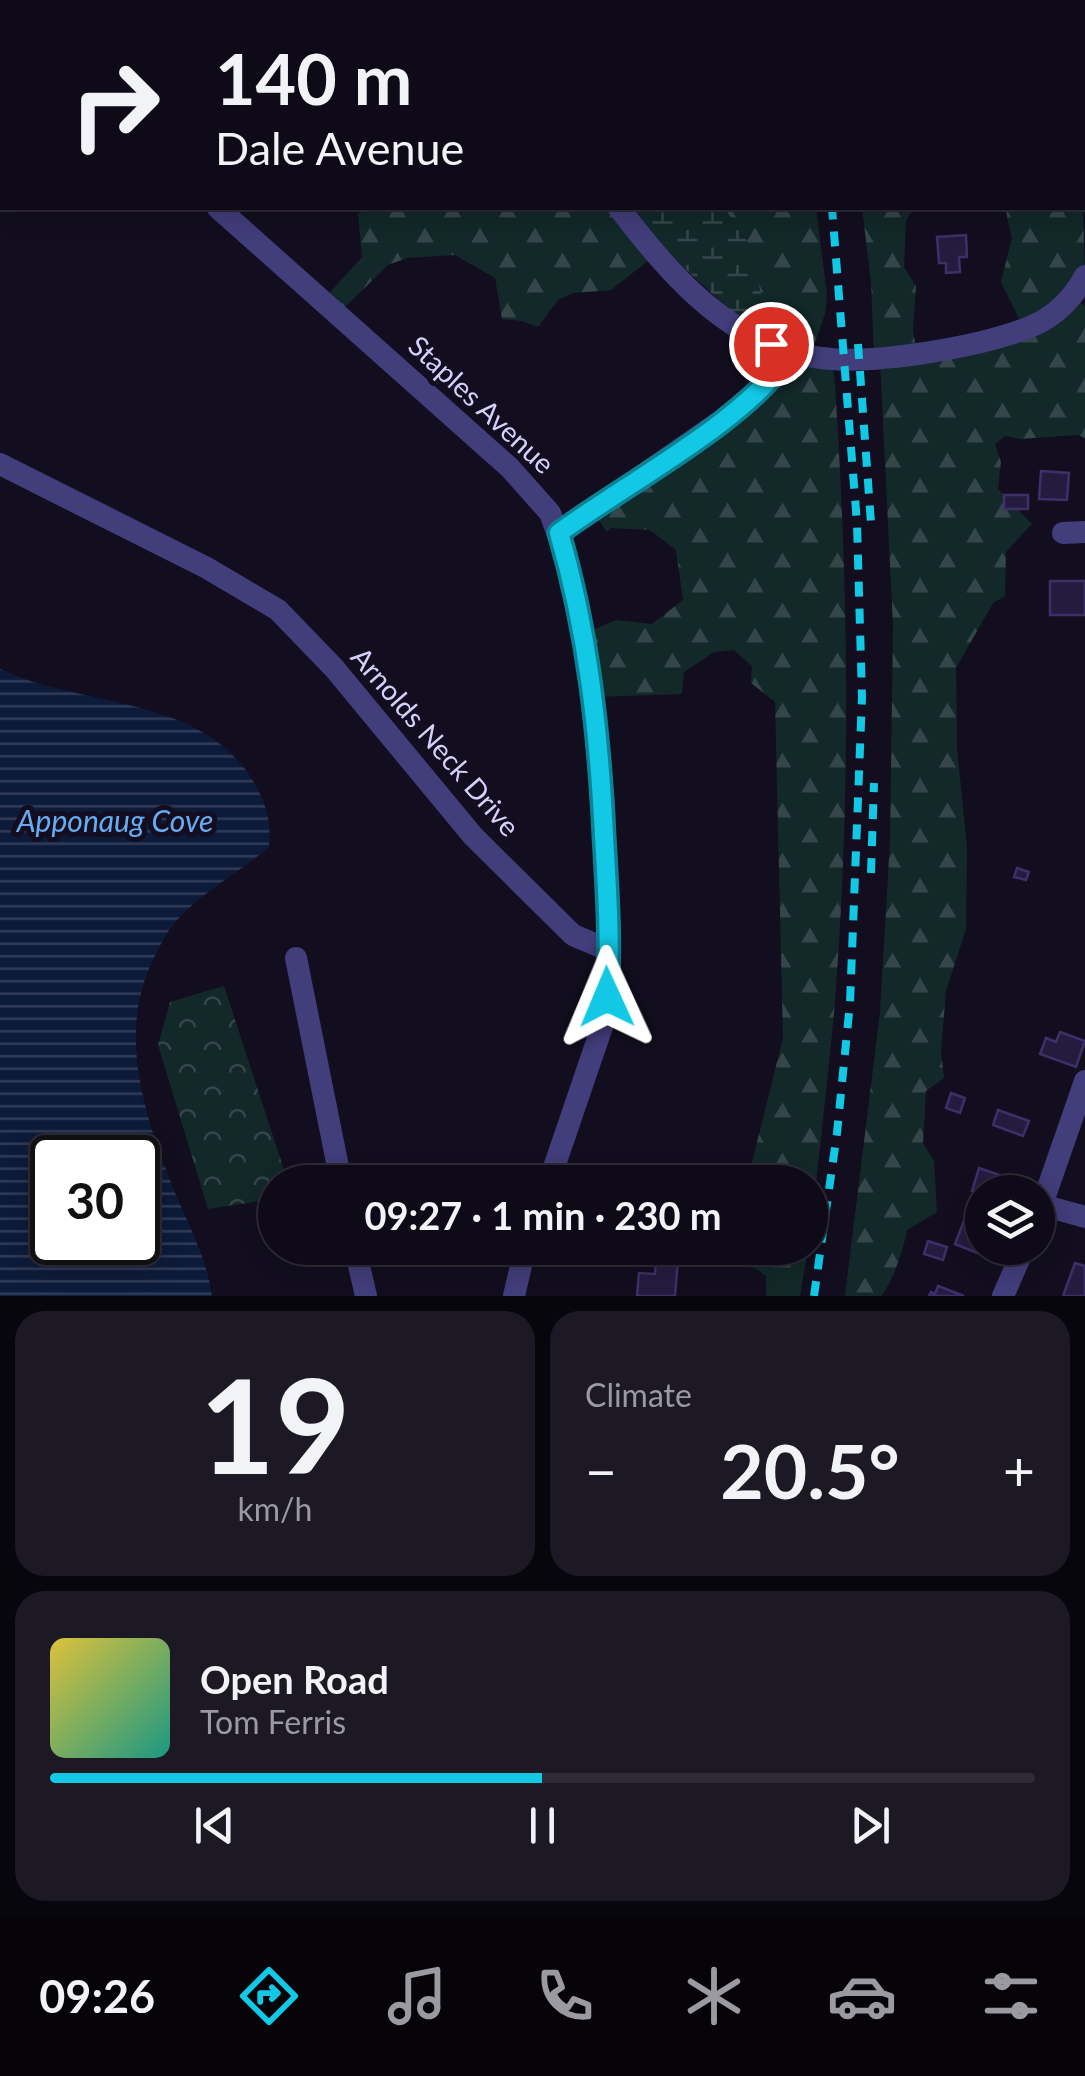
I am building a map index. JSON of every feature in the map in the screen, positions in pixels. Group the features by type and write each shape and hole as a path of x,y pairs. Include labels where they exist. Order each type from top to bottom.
{"street":[{"name":"Staples Avenue","path":"220,210 510,468 539,498 559,533 585,640 595,708 607,873 606,949"},
{"path":"621,210 673,272 746,333 791,352 824,358 878,358 986,341 1031,327 1082,291"},
{"path":"559,533 722,420 776,376 791,352"},
{"name":"Arnolds Neck Drive","path":"0,464 207,568 278,610 334,668 472,836 573,935 606,949"},
{"path":"555,1165 601,1035 609,973 606,949"},
{"path":"296,958 339,1165"},
{"path":"1052,1175 1085,1081"},
{"path":"1055,1212 1085,1217"},
{"path":"359,1265 366,1296"},
{"path":"514,1296 522,1265"},
{"path":"1003,1296 1017,1265"}],"green space":[{"path":"619,210 653,257 611,290 573,293 558,300 538,327 502,319 495,278 455,255 407,258 388,265 337,315 324,299 362,257 358,213"},
{"path":"620,210 725,210 749,244 762,298 761,338"},
{"path":"725,210 816,210 827,295 825,314 811,354 832,359 845,620 843,856 834,1013 818,1165 751,1165 783,1038 775,702 751,683 752,666 734,650 714,652 684,672 682,694 593,697 580,635 616,620 652,624 683,600 676,550 650,530 611,528 607,532 592,511 784,366 759,339 749,244"},
{"path":"862,210 913,210 906,221 904,267 916,286 913,331 917,353 1024,329 1001,282 1012,238 1006,212 1002,210 1083,210 1085,278 1075,298 1085,306 1085,438 1005,436 995,444 1001,462 998,489 1032,524 1006,552 1005,596 993,603 956,668 957,748 967,848 966,929 946,991 941,1051 944,1078 926,1091 923,1143 934,1161 937,1212 907,1230 897,1265 881,1296 845,1296 880,1012 890,841 893,626 880,360 874,355"},
{"path":"224,986 282,1165 258,1165 258,1202 208,1209 158,1045 170,1002"},
{"path":"744,1265 805,1265 800,1296 766,1296 766,1276"}],"water":[{"name":"Apponaug Cove","path":"0,669 33,682 142,708 208,735 235,758 257,788 266,810 269,847 200,898 170,928 141,992 136,1051 154,1135 30,1135 30,1265 160,1265 160,1154 202,1257 212,1296 0,1296"}],"building":[{"path":"966,235 967,257 959,257 960,272 946,273 946,263 939,263 937,237"},
{"path":"1041,471 1069,473 1067,500 1039,499"},
{"path":"1004,495 1028,495 1028,509 1004,509"},
{"path":"1050,581 1085,581 1085,615 1050,615"},
{"path":"1017,868 1029,872 1026,880 1014,877"},
{"path":"1060,1032 1085,1041 1076,1067 1040,1054 1046,1038 1056,1042"},
{"path":"951,1093 965,1098 960,1113 946,1108"},
{"path":"998,1110 1029,1121 1023,1136 993,1125"},
{"path":"979,1168 999,1175 977,1175"},
{"path":"965,1218 965,1248 955,1244"},
{"path":"928,1241 947,1247 943,1260 924,1254"},
{"path":"1075,1263 1085,1266 1085,1296 1063,1296"},
{"path":"656,1265 678,1265 675,1296 637,1296 639,1273 655,1274"},
{"path":"938,1286 964,1296 929,1296 931,1292 935,1294"}],"railway":[{"path":"814,1296 850,1003 862,697 857,523 832,210"},
{"path":"858,344 871,523"},
{"path":"871,873 874,783"}],"route":[{"path":"607,997 607,873 595,708 585,640 559,533 722,420 776,376 791,352 771,344"}]}
